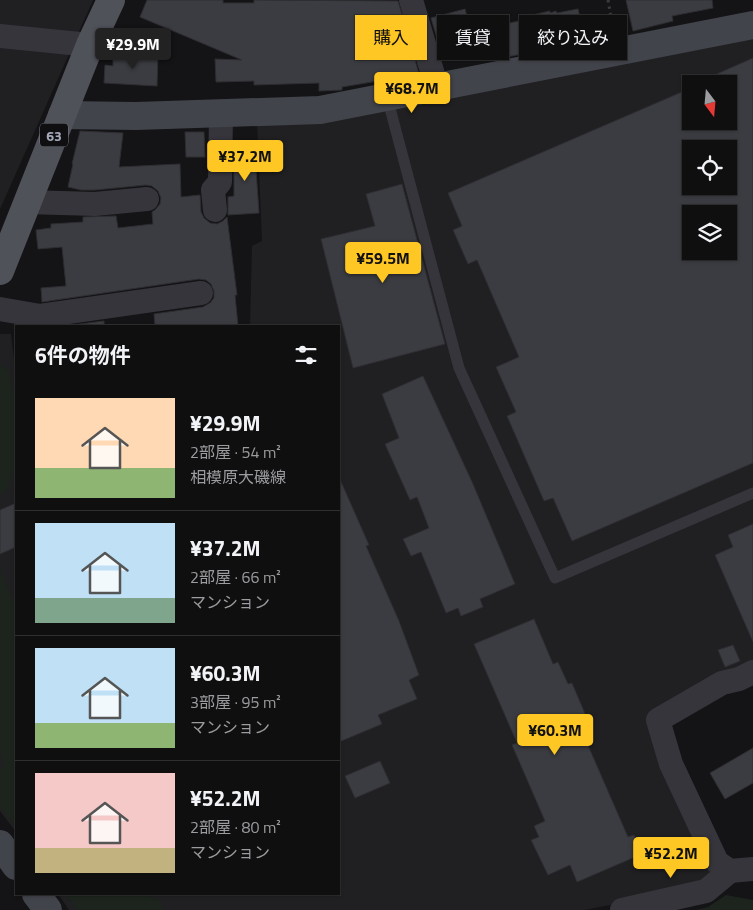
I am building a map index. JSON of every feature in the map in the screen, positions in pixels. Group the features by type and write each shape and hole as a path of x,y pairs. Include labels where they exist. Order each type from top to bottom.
{"main road":[{"name":"63","path":"0,271 90,45 111,0"}],"street":[{"path":"411,0 437,88"},
{"path":"627,49 753,25"},
{"path":"0,36 90,45"},
{"path":"62,115 136,116 320,110 574,60"},
{"path":"215,210 213,190 228,181 221,114"},
{"path":"26,202 135,205"},
{"path":"0,309 40,316 138,311 201,294"},
{"path":"730,871 717,862 671,764 658,720 722,683 739,679 753,672"},
{"path":"0,844 15,865"},
{"path":"622,910 706,891 730,871 753,869"},
{"path":"37,895 48,910"}],"lane":[{"path":"387,97 458,368 555,578 753,493"}],"path":[{"path":"608,0 611,15"}],"shaded area":[{"path":"0,0 93,0 0,209"},
{"path":"753,39 753,667 648,715 715,871 699,888 584,910 69,910 59,895 340,895 340,325 250,325 252,246 262,241 257,121"},
{"path":"0,334 11,334 15,360 15,831 0,811"},
{"path":"0,365 8,370 15,404 15,466 6,492 0,494"},
{"path":"0,569 15,606 15,827 0,807 0,769 5,766 0,752"},
{"path":"67,895 144,895 160,900 164,910 78,910"},
{"path":"726,895 753,900 753,910 696,910 708,907"}],"building":[{"path":"147,0 223,0 223,3 254,3 254,0 398,1 402,15 355,15 355,60 415,60 419,74 342,87 342,90 319,91 319,83 254,85 254,81 216,82 215,59 242,60 140,17"},
{"path":"626,0 712,0 713,8 672,16 673,21 633,31"},
{"path":"465,9 467,15 442,15"},
{"path":"578,9 579,15 532,15 550,11 550,13 556,11 557,13"},
{"path":"437,16 437,38 431,18"},
{"path":"519,21 519,55 509,56 509,23"},
{"path":"113,52 158,55 157,86 104,83 105,65 113,66"},
{"path":"753,58 753,463 572,541 553,498 544,501 507,416 516,412 496,367 519,357 477,260 468,264 453,230 462,226 448,193 682,92 682,130 738,130 738,75 714,75"},
{"path":"80,131 123,133 119,167 180,164 181,197 200,195 201,212 210,223 217,224 227,217 237,295 235,295 238,325 155,325 154,314 203,307 210,303 214,298 211,284 206,280 199,279 42,302 41,288 66,286 62,247 38,249 36,230 51,228 51,224 83,222 83,217 116,216 118,228 153,224 152,212 160,204 161,198 158,191 152,186 95,190 81,190 68,187"},
{"path":"185,132 204,132 205,157 186,157"},
{"path":"257,145 258,170 256,170 259,213 228,215 228,197 234,196 234,146"},
{"path":"402,184 445,344 353,368 321,239 375,226 366,194"},
{"path":"104,321 104,325 73,325"},
{"path":"423,376 473,484 515,584 480,599 483,607 461,616 458,608 446,613 421,552 411,556 403,539 429,528 417,497 410,500 385,444 399,438 382,394"},
{"path":"340,479 369,545 366,546 399,621 419,675 409,680 417,699 378,715 382,724 340,742"},
{"path":"15,503 15,547 0,554 0,510"},
{"path":"753,524 753,642 715,555 733,547 728,535"},
{"path":"534,619 553,664 558,662 568,684 572,683 586,716 577,720 628,837 634,835 642,854 577,882 570,865 548,875 531,840 539,837 534,826 545,821 512,745 517,743 474,644"},
{"path":"733,645 740,661 725,667 718,650"},
{"path":"753,748 753,783 725,799 710,773"},
{"path":"380,761 390,783 355,798 345,776"}]}
